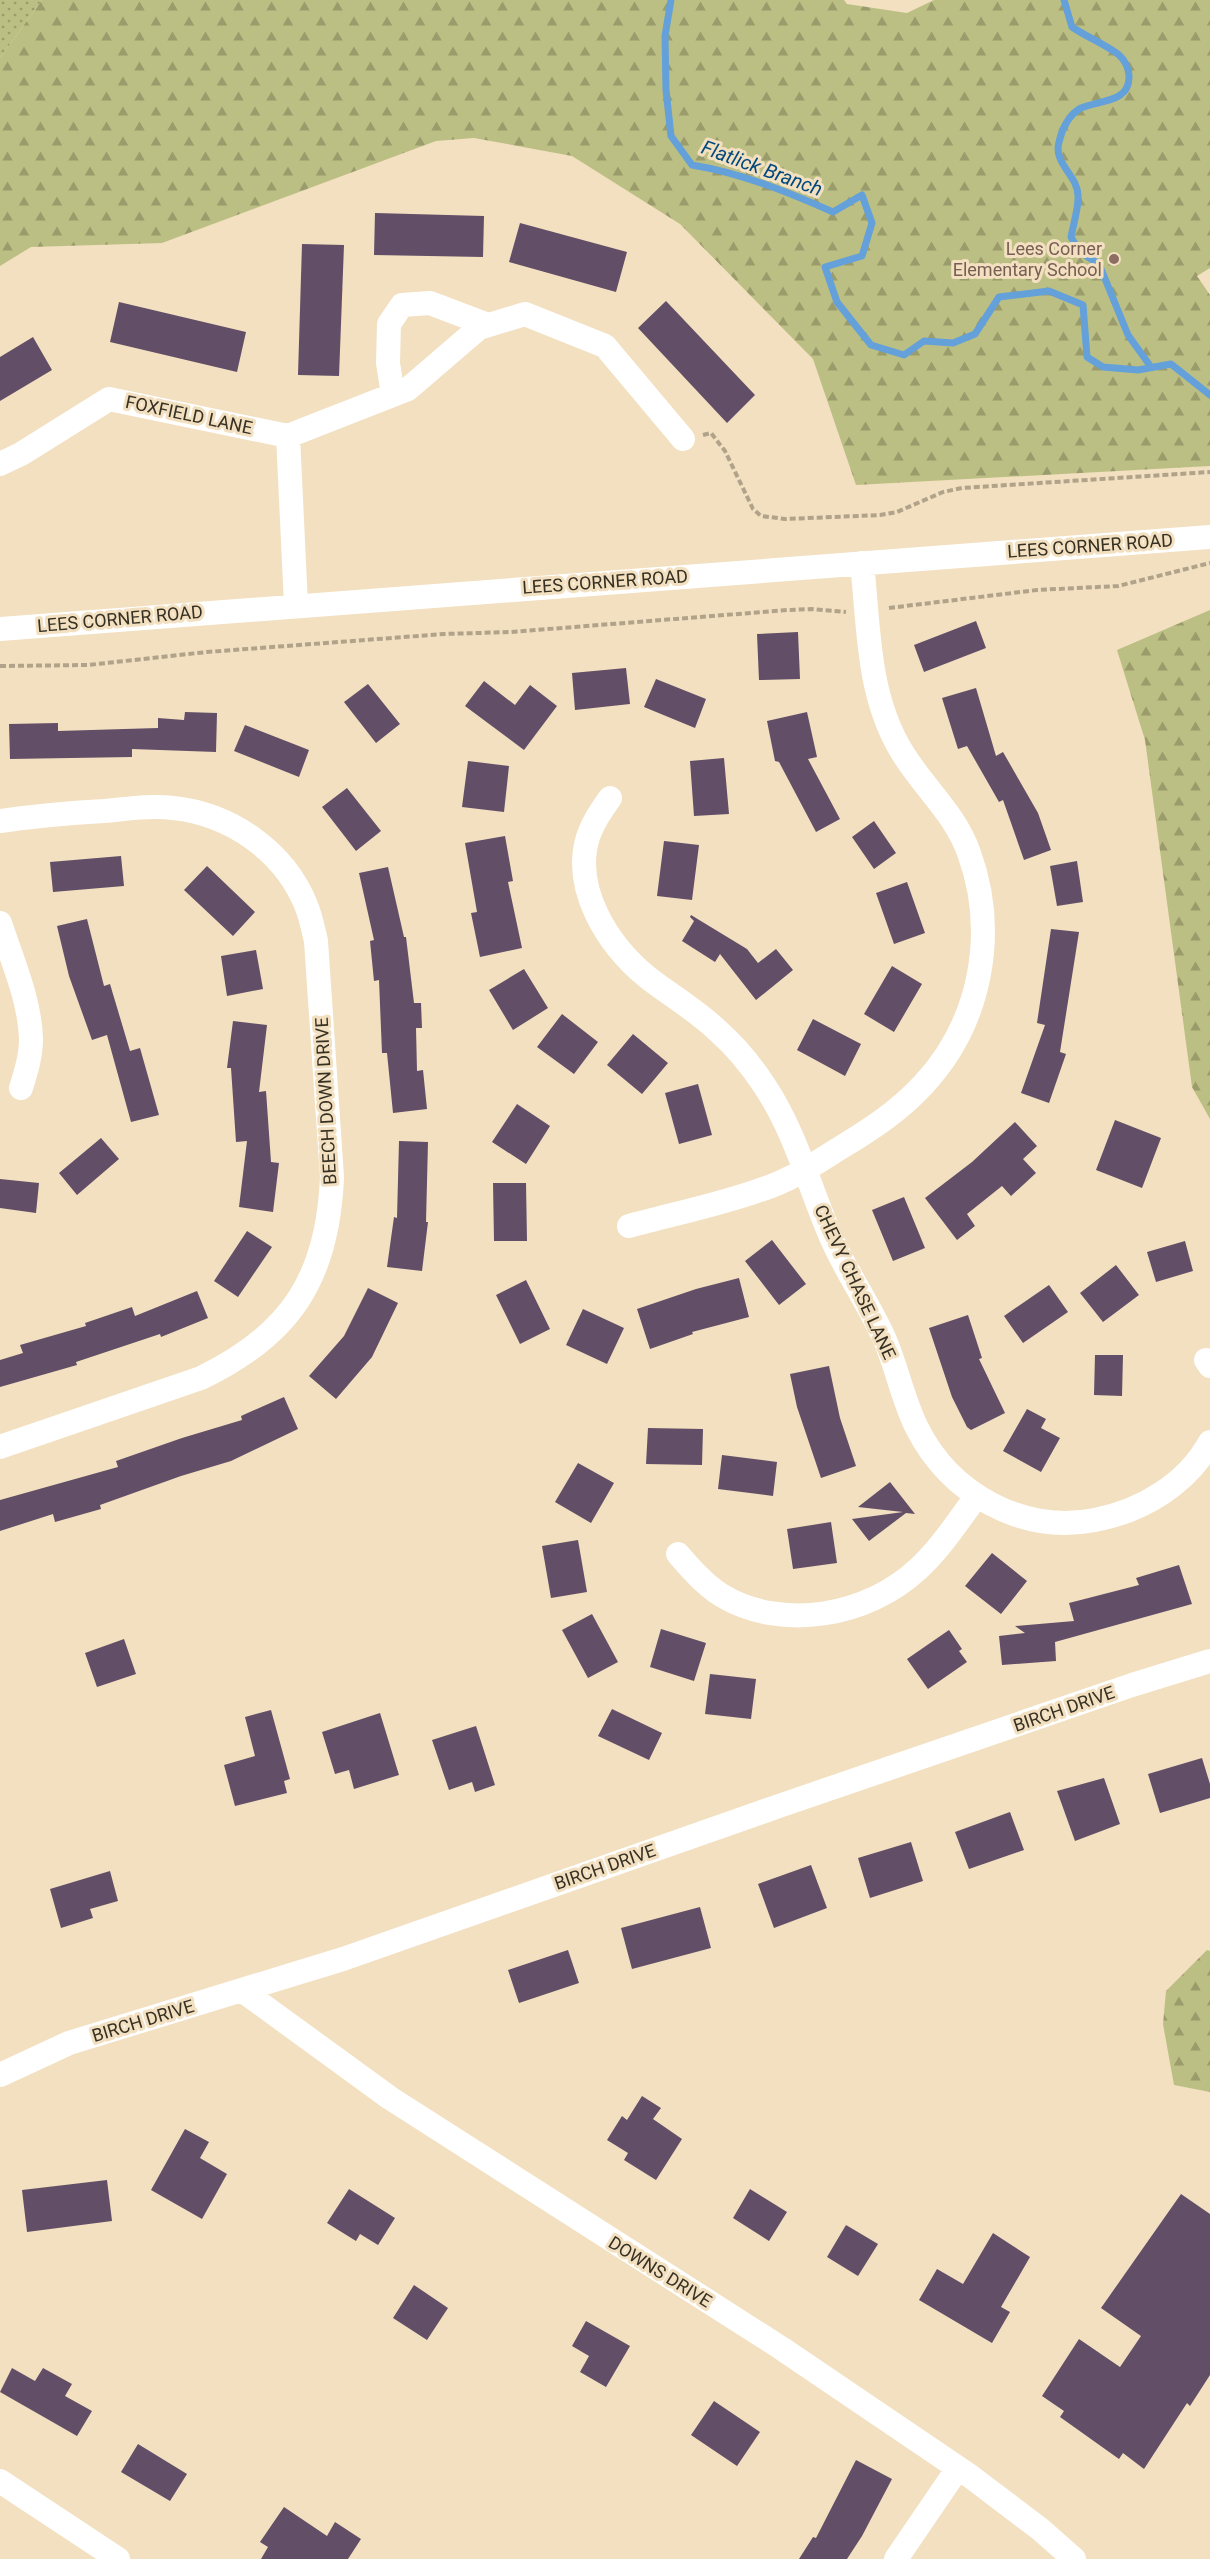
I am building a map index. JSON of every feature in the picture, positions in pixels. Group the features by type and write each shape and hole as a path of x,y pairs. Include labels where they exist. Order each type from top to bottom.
{"street":[{"path":"393,395 388,363 389,324 402,305 430,303 488,325"},
{"path":"296,605 288,436 408,389 479,328 525,314 605,346 683,439"},
{"name":"FOXFIELD LANE","path":"0,464 21,454 110,399 288,436"},
{"name":"LEES CORNER ROAD","path":"0,629 1210,537"},
{"path":"629,1226 762,1190 805,1170 876,1126 923,1085 944,1059 960,1031 976,989 981,966 983,920 976,874 958,828 945,807 914,770 891,732 876,688 862,563"},
{"name":"CHEVY CHASE LANE","path":"610,798 596,818 587,838 584,858 586,880 597,915 623,955 647,977 711,1025 743,1057 764,1085 782,1116 832,1238 885,1341 915,1425 932,1454 954,1480 976,1497 999,1509 1049,1521 1085,1522 1110,1517 1147,1503 1168,1489 1202,1456 1210,1442"},
{"name":"BEECH DOWN DRIVE","path":"0,821 33,816 172,807 212,816 230,824 247,833 277,859 288,873 306,906 316,941 332,1177 331,1212 324,1246 311,1278 293,1308 257,1346 230,1364 201,1378 0,1447"},
{"path":"0,923 28,1013 31,1039 28,1065 21,1088"},
{"path":"678,1554 697,1576 721,1595 740,1604 787,1615 813,1615 838,1611 862,1604 897,1586 918,1569 936,1550 976,1497"},
{"name":"BIRCH DRIVE","path":"0,2075 69,2043 343,1959 1132,1685 1210,1661"},
{"name":"DOWNS DRIVE","path":"243,1991 390,2098 781,2348 958,2468 1040,2529 1074,2559"},
{"path":"896,2559 958,2468"},
{"path":"0,2481 118,2559"}],"path":[{"path":"683,439 711,433 725,451 753,509 761,516 785,519 880,515 897,512 943,492 984,485 1210,472"},
{"path":"0,666 88,665 207,652 444,634 511,632 788,610 867,611 1037,590 1118,586 1210,563"}],"green space":[{"path":"0,0 42,0 0,58"},
{"path":"42,0 844,0 847,4 907,13 934,0 1210,0 1210,268 1197,276 1210,295 1210,466 856,485 813,359 680,224 572,156 474,138 436,141 162,243 31,247 0,266 0,58"},
{"path":"1210,610 1210,1119 1192,1087 1145,740 1117,650"},
{"path":"1207,1950 1210,1951 1210,2092 1174,2085 1163,2024 1166,1991"}],"building":[{"path":"375,213 484,216 483,257 374,255"},
{"path":"520,223 627,252 616,292 509,262"},
{"path":"302,244 344,245 339,376 298,375"},
{"path":"666,301 755,395 727,423 638,328"},
{"path":"119,302 246,332 237,372 110,342"},
{"path":"33,337 52,370 0,401 0,357"},
{"path":"976,621 986,648 924,672 914,645"},
{"path":"798,632 800,679 759,680 757,634"},
{"path":"626,668 630,704 575,710 572,673"},
{"path":"656,679 706,699 695,728 644,707"},
{"path":"484,681 515,705 530,685 557,706 524,750 465,706"},
{"path":"368,684 400,724 376,743 344,702"},
{"path":"976,688 996,756 1003,752 1038,813 1051,850 1024,860 1003,800 999,802 967,746 958,749 942,698"},
{"path":"185,712 217,713 216,752 132,749 132,757 10,759 9,724 58,723 58,731 158,728 158,718 184,720"},
{"path":"807,712 817,757 808,759 840,819 816,832 779,762 775,761 767,721"},
{"path":"245,725 309,750 299,777 234,751"},
{"path":"724,758 729,814 694,816 690,761"},
{"path":"468,761 509,766 504,812 462,807"},
{"path":"347,788 381,831 356,851 322,807"},
{"path":"874,821 896,853 874,869 852,837"},
{"path":"505,836 513,881 508,882 522,948 480,957 471,913 477,912 465,843"},
{"path":"664,841 699,845 692,900 657,896"},
{"path":"121,856 124,886 53,892 50,862"},
{"path":"1077,861 1083,902 1057,906 1050,866"},
{"path":"207,866 255,912 233,936 184,890"},
{"path":"388,867 404,937 406,937 414,1003 421,1003 422,1028 416,1028 417,1071 423,1070 427,1109 393,1113 387,1053 382,1053 379,980 374,981 370,941 374,940 359,873"},
{"path":"907,882 925,933 894,944 876,893"},
{"path":"691,915 747,949 758,963 776,949 793,970 756,1000 720,954 715,962 682,941 694,921"},
{"path":"87,919 104,986 110,984 130,1051 140,1048 159,1115 131,1122 107,1035 92,1040 69,976 57,926"},
{"path":"1051,929 1079,932 1060,1052 1066,1054 1049,1103 1021,1093 1045,1025 1037,1023"},
{"path":"256,950 263,989 227,996 221,956"},
{"path":"892,966 922,984 894,1032 864,1014"},
{"path":"524,969 548,1008 513,1030 489,990"},
{"path":"562,1014 598,1042 574,1074 537,1047"},
{"path":"813,1019 861,1044 845,1076 797,1050"},
{"path":"233,1021 267,1025 259,1092 266,1091 271,1162 279,1163 273,1212 239,1207 247,1141 236,1142 231,1068 227,1068"},
{"path":"633,1034 668,1063 642,1094 607,1065"},
{"path":"698,1084 712,1135 679,1144 665,1093"},
{"path":"517,1104 550,1126 526,1164 492,1142"},
{"path":"1115,1120 1161,1138 1142,1188 1096,1170"},
{"path":"1015,1122 1037,1146 1023,1159 1036,1173 1011,1196 1002,1186 967,1214 975,1226 957,1240 925,1198 972,1162"},
{"path":"101,1138 119,1159 77,1195 59,1173"},
{"path":"399,1141 428,1142 426,1222 428,1222 422,1271 387,1267 394,1217 397,1218"},
{"path":"0,1179 39,1183 36,1213 0,1208"},
{"path":"493,1183 526,1183 527,1241 494,1241"},
{"path":"904,1197 925,1248 893,1261 872,1210"},
{"path":"247,1231 272,1247 238,1297 214,1281"},
{"path":"772,1240 806,1284 779,1305 745,1261"},
{"path":"1185,1241 1193,1271 1156,1282 1147,1252"},
{"path":"1116,1265 1139,1295 1103,1322 1080,1293"},
{"path":"739,1278 749,1317 692,1332 693,1334 650,1349 637,1309 696,1289"},
{"path":"526,1280 550,1329 520,1344 496,1295"},
{"path":"1049,1285 1068,1312 1023,1343 1004,1316"},
{"path":"368,1288 398,1303 372,1357 336,1399 309,1376 344,1336"},
{"path":"197,1291 208,1318 161,1337 160,1334 76,1362 77,1365 0,1387 0,1360 23,1353 20,1345 86,1326 85,1323 132,1307 135,1316"},
{"path":"583,1309 624,1328 607,1364 566,1345"},
{"path":"968,1315 982,1358 979,1359 1005,1413 971,1430 967,1427 952,1397 929,1328"},
{"path":"1095,1355 1123,1355 1122,1396 1094,1395"},
{"path":"829,1366 840,1418 856,1466 821,1478 797,1407 790,1374"},
{"path":"284,1397 298,1429 231,1461 100,1505 101,1509 55,1522 53,1514 0,1531 0,1500 118,1467 116,1461 242,1420 241,1416"},
{"path":"1027,1409 1046,1419 1041,1428 1060,1438 1041,1472 1003,1451"},
{"path":"648,1428 703,1429 702,1465 646,1464"},
{"path":"722,1455 777,1462 773,1496 718,1489"},
{"path":"578,1463 614,1483 591,1523 555,1502"},
{"path":"890,1482 915,1514 906,1513 869,1541 852,1519 903,1512 858,1507"},
{"path":"831,1522 837,1563 793,1569 787,1529"},
{"path":"578,1540 587,1592 551,1598 542,1546"},
{"path":"992,1553 1027,1581 1001,1614 965,1586"},
{"path":"1179,1565 1192,1604 1055,1642 1056,1661 1002,1665 999,1636 1025,1633 1015,1626 1074,1621 1069,1603 1139,1585 1136,1578"},
{"path":"592,1614 618,1662 588,1678 562,1630"},
{"path":"661,1629 706,1643 694,1681 650,1667"},
{"path":"949,1630 962,1649 959,1651 967,1662 928,1689 907,1659"},
{"path":"124,1639 136,1674 97,1687 85,1653"},
{"path":"710,1674 756,1679 751,1719 705,1714"},
{"path":"612,1709 662,1733 649,1760 598,1736"},
{"path":"271,1710 290,1779 284,1781 287,1793 235,1806 224,1765 255,1756 245,1717"},
{"path":"380,1713 399,1775 354,1789 349,1770 335,1774 322,1732"},
{"path":"476,1726 495,1785 475,1792 472,1782 449,1790 432,1740"},
{"path":"1202,1758 1210,1784 1210,1798 1160,1813 1148,1774"},
{"path":"1104,1778 1120,1824 1075,1841 1057,1791"},
{"path":"1010,1812 1024,1850 969,1869 955,1832"},
{"path":"911,1842 923,1881 870,1898 858,1858"},
{"path":"811,1865 827,1908 774,1928 758,1884"},
{"path":"110,1871 118,1901 90,1909 93,1918 61,1928 50,1889"},
{"path":"700,1907 711,1948 632,1969 621,1928"},
{"path":"568,1950 579,1983 519,2003 508,1970"},
{"path":"642,2096 661,2108 653,2119 682,2139 656,2180 624,2160 628,2153 607,2140 622,2116 627,2120"},
{"path":"185,2129 209,2142 200,2158 227,2174 202,2219 151,2190"},
{"path":"107,2180 112,2221 27,2232 22,2190"},
{"path":"349,2189 395,2218 378,2245 360,2234 356,2241 327,2223"},
{"path":"750,2189 787,2212 769,2241 733,2218"},
{"path":"1181,2194 1210,2214 1210,2375 1190,2406 1187,2403 1144,2469 1123,2453 1119,2459 1060,2417 1064,2411 1042,2396 1079,2339 1120,2367 1141,2336 1101,2308"},
{"path":"846,2225 878,2244 858,2276 827,2257"},
{"path":"993,2233 1030,2257 1001,2307 1010,2312 992,2343 919,2300 937,2269 963,2284"},
{"path":"414,2285 448,2308 427,2340 393,2318"},
{"path":"586,2321 630,2346 606,2387 580,2372 589,2356 572,2346"},
{"path":"12,2368 35,2381 43,2368 72,2384 65,2396 92,2411 77,2436 0,2392"},
{"path":"714,2401 760,2432 737,2466 691,2435"},
{"path":"138,2444 187,2474 170,2501 121,2472"},
{"path":"856,2460 892,2479 862,2536 847,2559 799,2559 813,2537 816,2538"},
{"path":"284,2507 327,2536 335,2522 361,2539 348,2559 261,2559 268,2547 260,2542"}],"waterway":[{"name":"Flatlick Branch","path":"671,0 665,36 666,90 671,136 692,165 764,184 833,212 862,195 872,223 862,256 825,267 837,302 871,345 904,355 924,341 953,343 975,334 999,297 1049,291 1083,305 1087,357 1103,367 1138,370 1171,364 1210,395"},
{"path":"1064,0 1072,27 1119,55 1126,65 1129,76 1128,85 1119,96 1081,108 1070,118 1062,132 1058,150 1059,157 1074,182 1078,196 1071,237 1080,252 1099,264 1128,335 1151,367"}],"place":[{"name":"Lees Corner Elementary School","path":"1114,259"}]}
